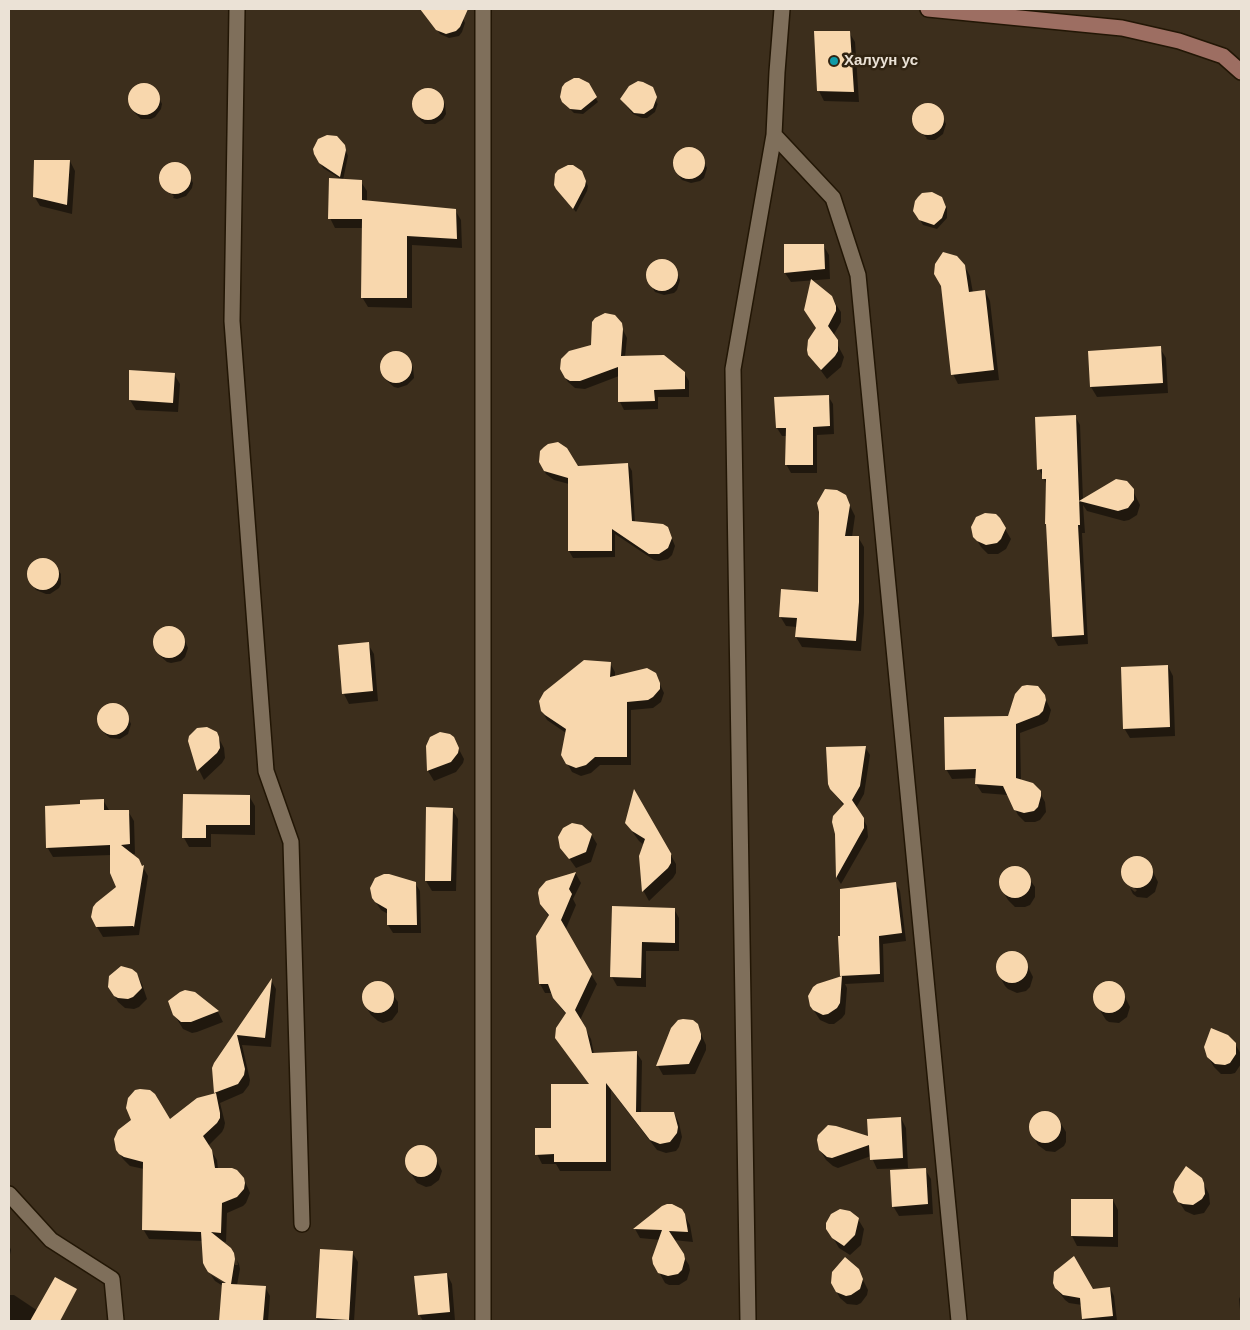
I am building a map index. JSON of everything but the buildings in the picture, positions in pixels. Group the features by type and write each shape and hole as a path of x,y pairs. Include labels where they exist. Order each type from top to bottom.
{"street":[{"path":"237,9 232,321 266,771 291,842 302,1224"},
{"path":"483,9 483,1321"},
{"path":"748,1321 733,369 774,135 782,9"},
{"path":"928,9 1122,28 1179,42 1223,56 1241,72"},
{"path":"774,135 833,198 858,275 959,1321"},
{"path":"9,1194 51,1240 112,1279 116,1321"}],"place":[{"name":"Халуун ус","path":"834,61"}]}
